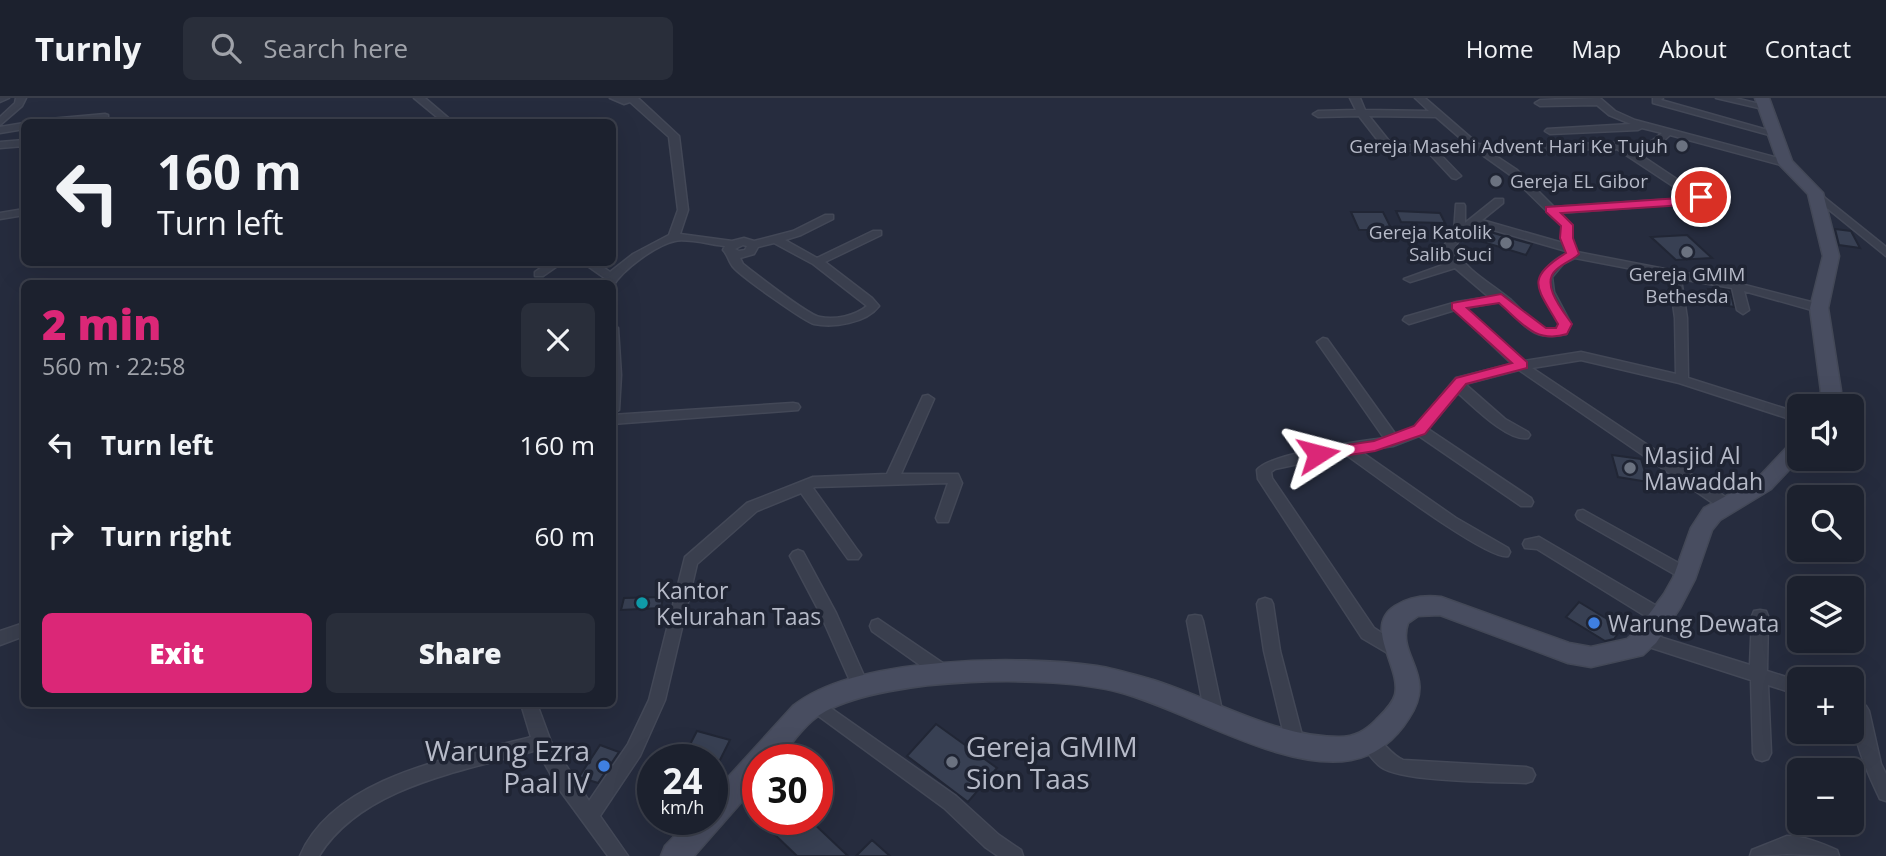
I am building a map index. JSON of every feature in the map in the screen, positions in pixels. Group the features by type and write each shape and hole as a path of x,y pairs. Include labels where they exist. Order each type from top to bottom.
{"street":[{"path":"0,122 19,104 21,98"},
{"path":"419,98 444,119"},
{"path":"615,98 624,101 632,99 674,136 682,211 674,237"},
{"path":"1355,98 1362,113 1390,149"},
{"path":"1420,98 1475,146 1513,172 1567,225 1566,238 1572,251"},
{"path":"1658,98 1656,101 1773,133"},
{"path":"1721,98 1763,102 1785,163 1886,253"},
{"path":"1540,103 1595,100 1622,118 1646,127 1785,163"},
{"path":"1318,114 1441,114"},
{"path":"83,119 105,117"},
{"path":"0,130 21,126"},
{"path":"1550,131 1646,127"},
{"path":"1372,150 1655,144 1668,132"},
{"path":"0,145 21,143"},
{"path":"1550,209 1619,207 1702,199 1619,146"},
{"path":"1428,147 1456,176"},
{"path":"1815,192 1831,256 1819,308 1830,394"},
{"path":"1499,201 1459,233 1448,248 1457,264 1542,332 1553,334 1562,331 1565,324 1545,290 1544,279 1549,268 1572,251"},
{"path":"1459,233 1460,206"},
{"path":"0,216 21,212"},
{"path":"592,266 610,280 647,251 674,237 750,252 753,245 777,240 829,217"},
{"path":"1474,221 1572,251 1679,276 1737,286 1819,308"},
{"path":"817,262 877,233"},
{"path":"732,248 738,266 814,320 824,321 866,314 872,309 873,306 868,300 817,262 777,240"},
{"path":"1410,279 1457,264"},
{"path":"539,274 552,266"},
{"path":"1679,276 1688,382"},
{"path":"1737,286 1744,310"},
{"path":"1409,320 1498,298"},
{"path":"1457,306 1522,365 1557,392 1728,506"},
{"path":"1323,342 1393,441"},
{"path":"1396,651 1368,634 1265,479 1264,470 1271,465 1393,441 1420,430 1456,385 1470,377 1522,365 1581,356 1688,382 1787,414"},
{"path":"1456,385 1500,422 1523,435"},
{"path":"892,477 905,458 914,425 928,399"},
{"path":"616,420 793,407"},
{"path":"1420,430 1526,502"},
{"path":"1347,449 1451,522 1503,552"},
{"path":"777,744 815,704 842,691 948,675 1016,671 1097,677 1159,693 1276,740 1344,750 1370,742 1390,724 1404,704 1408,690 1394,636 1396,620 1401,613 1428,604 1495,624 1568,653 1591,657 1633,648 1654,626 1686,574 1702,528 1712,514 1764,484 1787,460"},
{"path":"590,815 634,750 656,700 673,640 690,561 752,507 815,483 892,477 953,478 955,483 943,518"},
{"path":"815,483 853,555"},
{"path":"1583,515 1686,574"},
{"path":"1530,544 1539,543 1654,626 1658,643 1787,684"},
{"path":"798,556 828,613 861,687"},
{"path":"1265,604 1272,651 1296,743"},
{"path":"1760,616 1758,675 1762,752"},
{"path":"1195,621 1214,715"},
{"path":"878,626 948,675"},
{"path":"0,638 21,631"},
{"path":"815,704 950,802 992,841 1014,856"},
{"path":"530,707 536,729 567,786 619,856"},
{"path":"1864,729 1872,765 1886,793"},
{"path":"309,856 335,820 363,801 412,780 543,741"},
{"path":"1370,742 1388,762 1402,768 1526,775"},
{"path":"728,797 742,782"},
{"path":"675,856 694,835"},
{"path":"1759,856 1789,843 1830,856"}],"building":[{"path":"1396,211 1440,213 1445,223 1401,222"},
{"path":"1351,212 1383,212 1392,230 1359,230"},
{"path":"1835,229 1851,231 1860,248 1839,245"},
{"name":"Gereja Katolik Salib Suci","path":"1487,231 1532,244 1526,255 1480,241"},
{"name":"Gereja GMIM Bethesda","path":"1687,235 1712,258 1676,260 1651,237"},
{"path":"1717,288 1730,290 1734,307 1712,303 1708,289 1718,290"},
{"name":"Masjid Al Mawaddah","path":"1612,455 1641,459 1648,482 1618,477"},
{"name":"Kantor Kelurahan Taas","path":"663,597 661,608 621,610 624,598"},
{"name":"Warung Dewata","path":"1579,602 1622,628 1614,639 1605,641 1566,617"},
{"name":"Gereja GMIM Sion Taas","path":"936,724 997,768 968,802 907,756"},
{"path":"697,731 730,740 728,744 690,744"},
{"name":"Warung Ezra Paal IV","path":"600,745 619,752 598,783 579,777"},
{"path":"775,835 826,835 848,856 797,856"},
{"path":"872,840 890,856 856,856"}],"place":[{"name":"Gereja Masehi Advent Hari Ke Tujuh","path":"1682,146"},
{"name":"Gereja EL Gibor","path":"1496,181"},
{"name":"Gereja Katolik Salib Suci","path":"1506,243"},
{"name":"Gereja GMIM Bethesda","path":"1687,252"},
{"name":"Masjid Al Mawaddah","path":"1630,468"},
{"name":"Kantor Kelurahan Taas","path":"642,603"},
{"name":"Warung Dewata","path":"1594,623"},
{"name":"Gereja GMIM Sion Taas","path":"952,762"},
{"name":"Warung Ezra Paal IV","path":"604,766"}],"route":[{"path":"1318,454 1375,446 1420,430 1461,381 1522,365 1457,306 1501,298 1530,325 1542,332 1553,334 1562,331 1565,324 1545,290 1544,279 1549,268 1573,254 1566,238 1567,225 1550,209 1631,206 1702,200 1701,197"}]}
